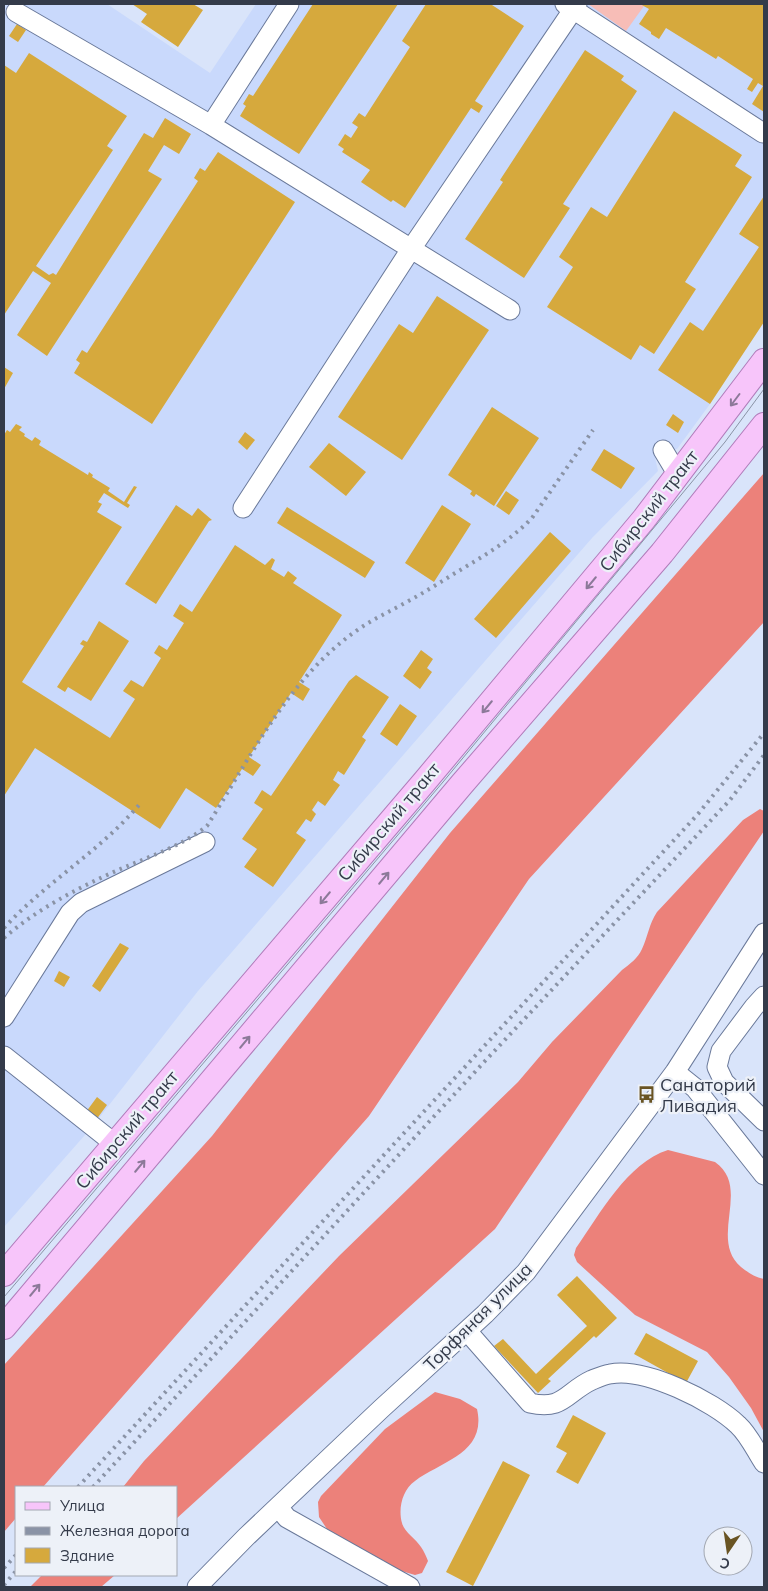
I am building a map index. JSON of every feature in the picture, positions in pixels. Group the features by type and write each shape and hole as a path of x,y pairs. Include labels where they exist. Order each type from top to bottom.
{"main road":[{"name":"Сибирский тракт","path":"4,1274 644,520 764,361"},
{"name":"Сибирский тракт","path":"4,1327 456,792 662,553 764,424"}],"street":[{"path":"211,124 289,4"},
{"path":"243,508 572,6 763,133"},
{"path":"16,12 211,124 510,310"},
{"path":"663,450 678,475"},
{"path":"4,1017 70,913 81,903 205,842"},
{"name":"Торфяная улица","path":"197,1587 278,1507 467,1331 526,1272 675,1072 764,933"},
{"path":"764,996 721,1051 716,1067 724,1082 764,1121"},
{"path":"4,1056 115,1144"},
{"path":"675,1072 694,1088 764,1175"},
{"path":"467,1331 530,1403 541,1406 557,1404 590,1381 610,1374 635,1374 658,1380 709,1403 739,1426 764,1464"},
{"path":"278,1507 286,1518 410,1587"}],"shaded area":[{"path":"4,4 107,4 210,73 256,4 764,4 764,322 710,404 677,449 654,453 658,471 592,538 198,991 92,1127 4,1227"},
{"path":"588,4 641,4 644,6 626,31"},
{"path":"764,473 764,622 529,879 369,1116 44,1486 15,1486 15,1519 4,1532 4,1365 212,1136 450,833"},
{"path":"760,809 764,811 764,831 495,1229 178,1517 178,1486 124,1486 144,1461 339,1256 518,1082 552,1042 636,958 642,949 657,912 743,820"},
{"path":"668,1150 715,1162 725,1173 730,1185 728,1242 732,1255 741,1267 754,1276 764,1279 764,1432 751,1408 729,1377 707,1352 635,1315 577,1262 574,1255 576,1248 605,1205 627,1178 653,1157"},
{"path":"435,1392 460,1399 477,1409 478,1424 475,1436 469,1446 460,1454 415,1481 404,1495 401,1506 402,1523 419,1544 428,1561 422,1573 415,1575 388,1567 327,1529 319,1517 318,1502 321,1496 385,1429"},
{"path":"41,1576 114,1576 101,1587 30,1587"}],"building":[{"path":"132,4 193,4 203,10 178,47 141,22 147,14"},
{"path":"313,4 398,4 299,154 240,116 246,106 243,104 249,94 253,96"},
{"path":"426,4 493,4 524,26 475,101 483,106 479,113 471,108 405,208 393,200 391,202 361,182 370,170 342,152 344,149 338,145 345,134 351,138 358,127 352,123 359,113 365,117 410,47 402,41"},
{"path":"640,4 764,4 764,112 752,104 763,86 758,83 752,92 747,89 753,79 718,56 716,59 666,28 659,39 651,34 651,32 639,24 649,9"},
{"path":"17,24 26,30 18,42 9,36"},
{"path":"585,50 624,76 621,80 637,91 563,204 570,208 524,278 465,239 503,182 500,180"},
{"path":"29,53 127,116 107,146 113,150 36,266 49,275 53,273 56,275 144,133 153,138 165,118 191,134 179,154 164,145 148,171 162,179 47,356 17,335 51,283 33,271 4,315 4,65 16,73"},
{"path":"674,111 742,155 735,166 752,177 685,282 696,289 654,354 640,345 631,360 547,307 573,267 559,257 591,207 607,217"},
{"path":"218,152 295,202 152,424 74,373 80,363 76,360 82,350 87,353 198,181 194,178 200,168 205,171"},
{"path":"764,196 764,322 710,404 658,370 690,322 703,331 759,247 739,234"},
{"path":"437,296 489,330 402,460 338,417 399,324 413,333"},
{"path":"4,367 13,373 4,389"},
{"path":"492,407 539,438 494,506 476,494 474,497 470,494 472,491 448,475"},
{"path":"673,414 684,422 678,433 666,425"},
{"path":"16,424 22,427 19,430 25,434 24,436 32,441 35,437 41,441 39,445 88,475 89,472 93,475 92,477 110,488 108,491 124,502 134,486 137,487 127,503 130,505 128,508 104,493 98,502 102,504 97,512 122,527 22,682 110,738 135,699 123,691 131,680 143,687 161,658 154,653 159,645 167,650 184,623 173,616 180,604 192,612 235,545 265,565 272,558 275,560 271,569 284,577 288,571 297,578 293,583 342,615 299,682 310,689 303,701 291,693 249,757 261,765 253,776 242,769 216,808 186,788 160,829 35,748 4,796 4,435 7,430 10,432"},
{"path":"245,432 255,440 247,450 238,442"},
{"path":"329,443 366,472 346,496 309,467"},
{"path":"604,449 635,468 621,489 591,470"},
{"path":"506,491 519,500 509,515 496,506"},
{"path":"176,505 192,516 198,508 212,520 209,521 156,604 125,584"},
{"path":"442,505 471,524 434,582 405,563"},
{"path":"287,507 375,562 365,578 277,523"},
{"path":"550,532 571,551 496,638 474,619"},
{"path":"99,621 129,641 91,701 68,687 65,692 57,687 84,646 80,644 83,640 87,642"},
{"path":"421,650 433,659 427,668 432,672 420,689 403,676"},
{"path":"356,675 389,697 362,737 366,740 344,775 338,771 333,780 340,785 325,806 318,801 312,810 316,814 311,822 306,819 296,833 306,840 273,887 244,867 257,849 242,839 263,809 254,803 262,790 271,796 349,681"},
{"path":"400,704 417,716 397,746 380,734"},
{"path":"120,943 129,948 100,992 92,986"},
{"path":"59,971 70,977 64,987 54,981"},
{"path":"97,1097 107,1105 96,1120 86,1112"},
{"path":"577,1276 617,1318 596,1338 594,1336 548,1379 551,1381 538,1393 494,1346 503,1339 536,1374 587,1326 557,1295"},
{"path":"646,1333 698,1361 686,1383 634,1354"},
{"path":"573,1415 606,1433 578,1484 556,1472 567,1453 556,1447"},
{"path":"503,1461 530,1475 473,1586 446,1572"}],"tram line":[{"path":"4,1297 443,782 725,442 764,389"}],"railway":[{"path":"4,938 17,927 58,900 103,877 176,845 207,826 272,721 310,672 332,650 362,627 422,594 484,556 523,527 532,518 593,430"},
{"path":"79,1486 698,814 764,733"},
{"path":"94,1486 485,1061 730,800 764,755"},
{"path":"4,928 37,896 107,838 139,805"},
{"path":"4,1568 15,1556"},
{"path":"4,1585 15,1572"}],"place":[{"name":"Санаторий Ливадия","path":"646,1095"}]}
